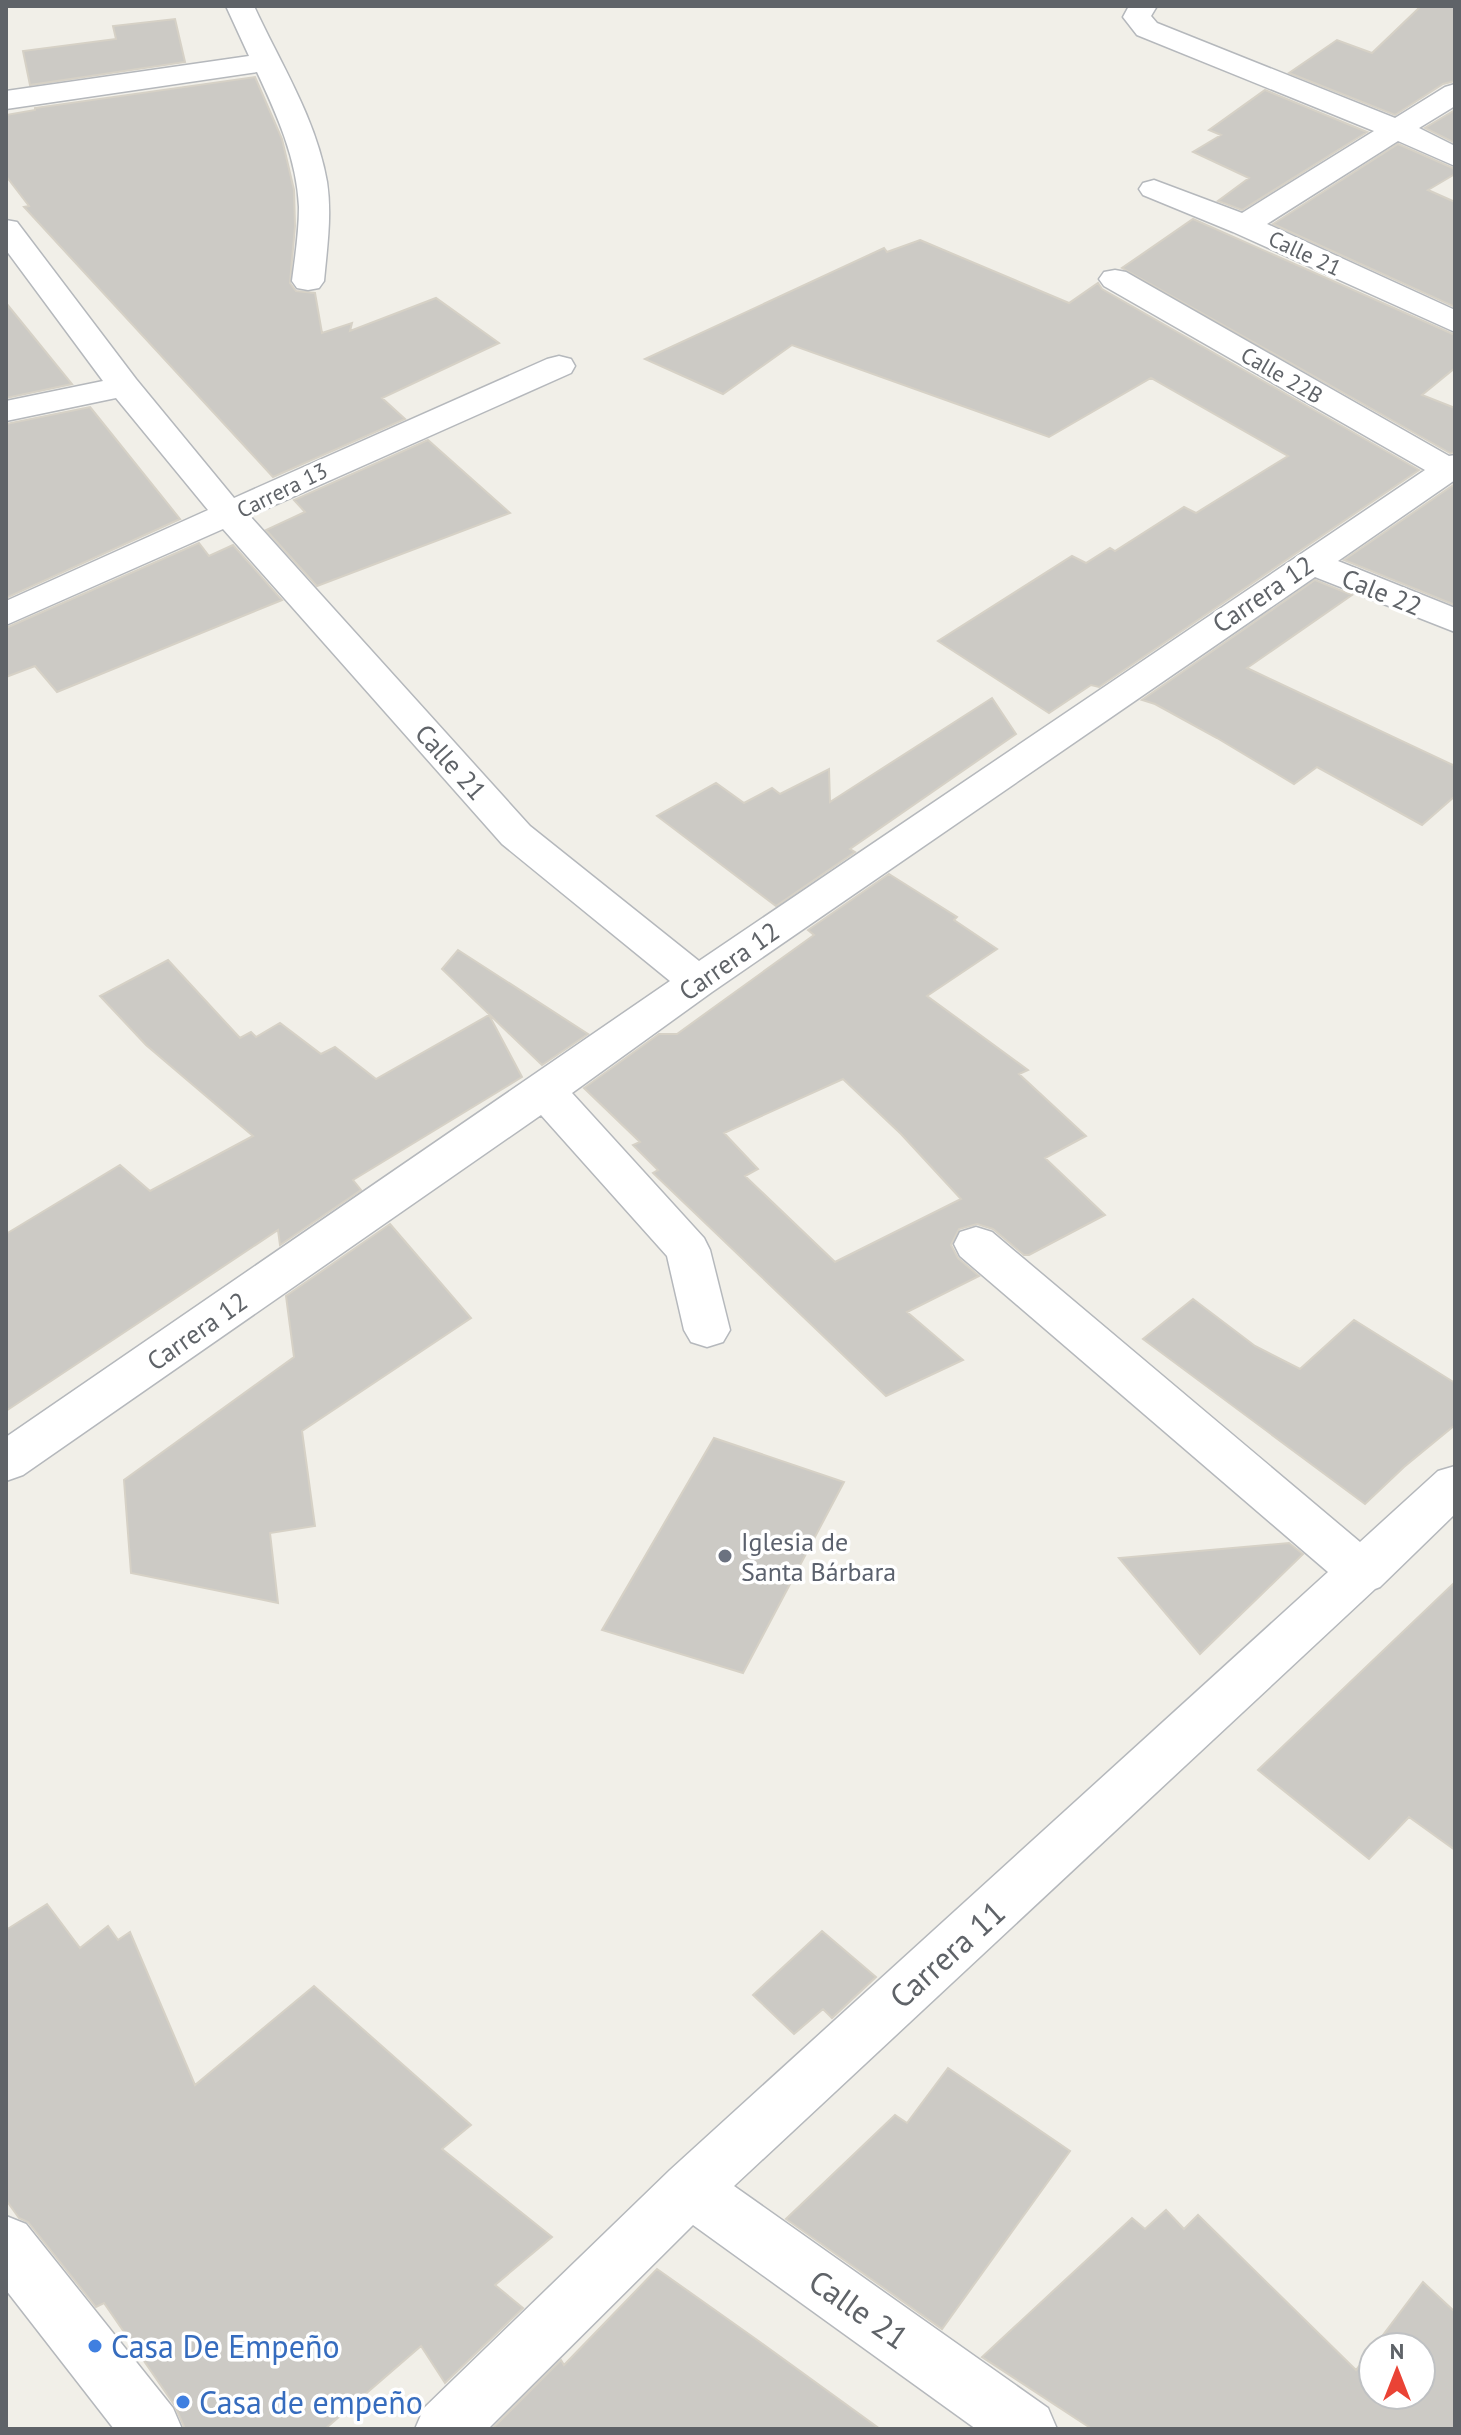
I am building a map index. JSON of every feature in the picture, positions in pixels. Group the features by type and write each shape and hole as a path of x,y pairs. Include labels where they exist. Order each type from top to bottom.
{"street":[{"path":"240,6 268,62 306,158 314,205 308,281"},
{"path":"1143,6 1137,17 1147,29 1396,129 1455,157"},
{"path":"6,100 268,62"},
{"path":"1244,225 1455,93"},
{"name":"Calle 21","path":"1154,189 1244,225 1455,322"},
{"name":"Calle 21","path":"6,229 124,386 230,515 516,835 698,982"},
{"name":"Calle 22B","path":"1115,279 1452,467"},
{"name":"Carrera 13","path":"6,614 230,515 347,458 559,366"},
{"path":"6,411 124,386"},
{"name":"Carrera 12","path":"6,1462 698,982 1452,467"},
{"name":"Cale 22","path":"1309,562 1455,621"},
{"path":"545,1091 688,1250 707,1330"},
{"path":"976,1244 1363,1573"},
{"name":"Carrera 11","path":"445,2429 690,2189 1363,1573 1455,1485"},
{"name":"Calle 21","path":"690,2189 1027,2429"},
{"path":"6,2244 152,2429"}],"building":[{"path":"1421,6 1455,6 1455,81 1443,84 1395,115 1289,73 1337,40 1372,53"},
{"path":"175,19 185,62 30,85 23,51 116,39 113,26"},
{"path":"255,77 282,139 294,190 295,226 290,283 296,291 315,293 322,333 352,323 350,331 436,298 499,343 382,398 405,419 273,477 24,207 29,206 6,176 6,115 35,108"},
{"path":"1265,90 1367,132 1242,210 1218,201 1249,178 1193,152 1221,135 1209,130"},
{"path":"1455,110 1455,143 1425,128"},
{"path":"1398,144 1455,169 1455,174 1428,190 1455,202 1455,307 1273,224"},
{"path":"1193,219 1455,335 1455,368 1422,395 1455,408 1455,452 1450,453 1122,268"},
{"path":"920,240 1069,303 1098,283 1102,289 1419,470 1099,687 1091,685 1049,713 938,641 1072,556 1086,563 1110,548 1115,551 1184,507 1196,513 1288,456 1151,378 1049,437 792,345 723,394 645,359 884,248 887,252"},
{"path":"6,303 72,384 6,398"},
{"path":"90,407 180,519 6,598 6,424"},
{"path":"428,440 510,513 317,586 266,530 305,512 294,500"},
{"path":"1455,484 1455,605 1344,560"},
{"path":"199,543 209,556 233,545 282,600 57,692 35,666 6,677 6,628"},
{"path":"1315,580 1352,595 1247,668 1455,766 1455,796 1422,825 1317,767 1294,784 1217,738 1142,700"},
{"path":"992,698 1016,734 850,849 855,852 776,906 657,816 716,783 744,803 772,788 780,794 829,769 830,802"},
{"path":"889,874 957,917 954,920 997,949 927,996 1028,1070 1019,1074 1086,1136 1045,1158 1105,1215 1029,1255 1024,1255 993,1229 977,1224 959,1229 951,1245 958,1258 979,1276 907,1312 963,1360 886,1396 653,1173 658,1170 633,1145 640,1142 584,1088 659,1034 677,1034 814,935 808,930","holes":["843,1079 901,1134 961,1199 835,1262 745,1176 758,1169 724,1133"]},
{"path":"458,950 588,1034 542,1065 442,969"},
{"path":"168,960 240,1038 251,1032 256,1037 280,1023 321,1054 335,1047 376,1079 489,1015 522,1077 353,1180 361,1190 280,1245 278,1230 6,1411 6,1234 120,1165 150,1191 253,1136 146,1045 100,996"},
{"path":"390,1224 471,1318 302,1431 315,1526 270,1533 278,1603 131,1573 124,1480 294,1357 286,1296"},
{"path":"1193,1299 1255,1346 1300,1369 1354,1320 1455,1383 1455,1425 1365,1504 1143,1339"},
{"name":"Iglesia de Santa Bárbara","path":"714,1438 844,1482 743,1673 602,1630"},
{"path":"1289,1543 1303,1554 1200,1654 1119,1558"},
{"path":"1455,1582 1455,1850 1409,1817 1369,1859 1258,1770"},
{"path":"47,1904 80,1948 108,1926 118,1940 130,1932 195,2085 314,1986 471,2125 442,2149 552,2237 495,2285 523,2308 445,2383 421,2346 325,2429 185,2429 175,2406 104,2303 96,2307 28,2222 19,2218 6,2200 6,1930"},
{"path":"822,1931 876,1977 832,2018 823,2009 794,2034 753,1995"},
{"path":"948,2068 1070,2151 942,2329 786,2219 895,2115 907,2123"},
{"path":"1166,2210 1184,2229 1198,2215 1357,2369 1357,2411 1437,2411 1437,2331 1386,2331 1423,2282 1455,2312 1455,2429 1092,2429 982,2357 1132,2218 1145,2229"},
{"path":"657,2269 880,2429 492,2429 561,2360 564,2365"}],"place":[{"name":"Iglesia de Santa Bárbara","path":"725,1556"},
{"name":"Casa De Empeño","path":"95,2346"},
{"name":"Casa de empeño","path":"183,2402"}]}
